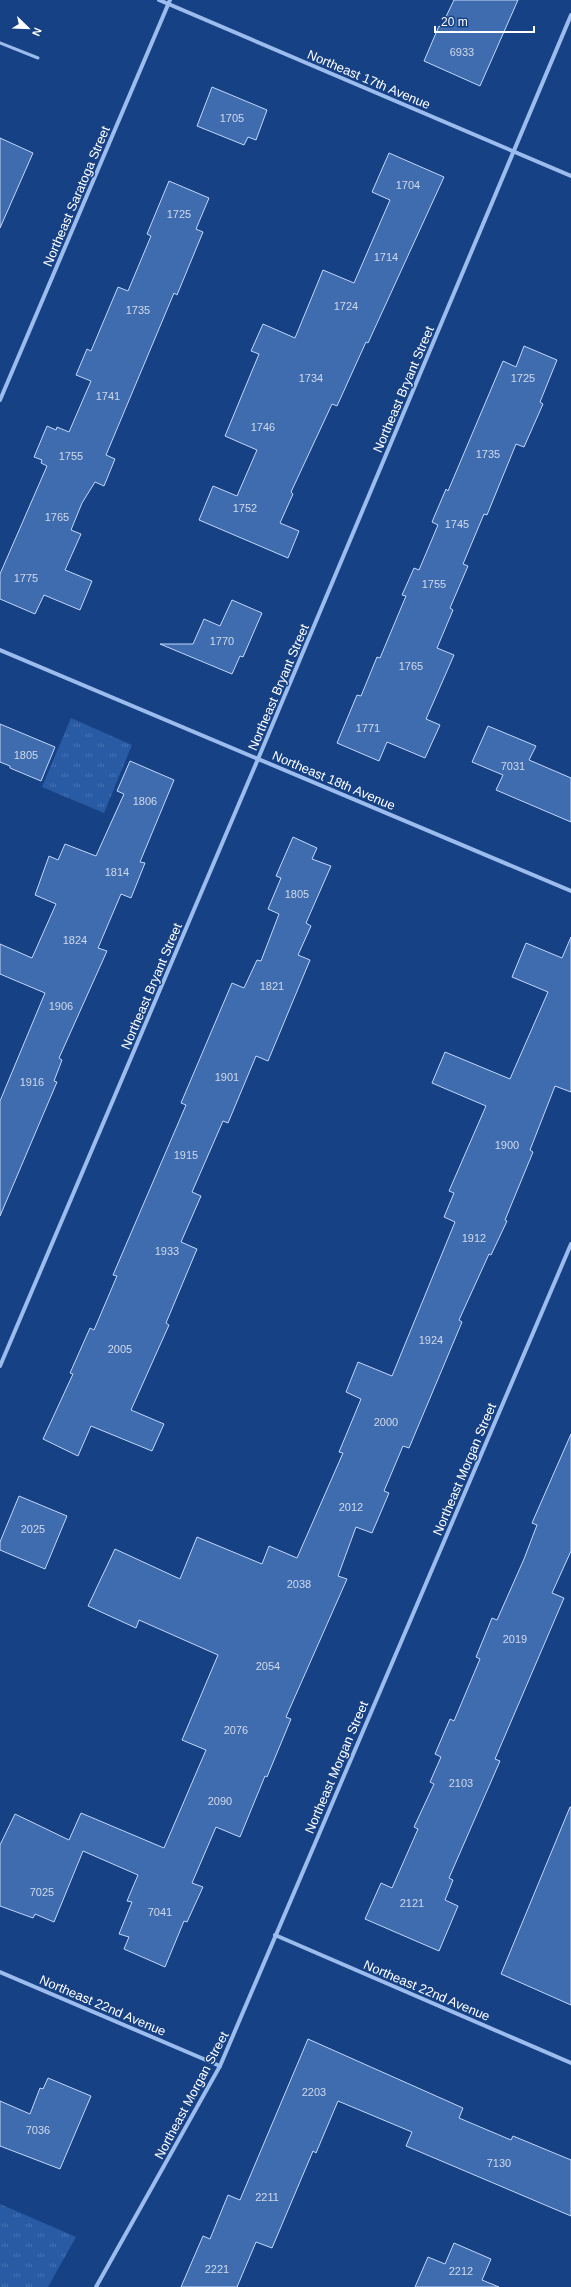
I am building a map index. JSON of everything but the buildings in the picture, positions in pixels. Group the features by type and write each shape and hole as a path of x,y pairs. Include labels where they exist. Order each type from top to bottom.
{"street":[{"name":"Northeast 17th Avenue","path":"159,0 169,2 571,176"},
{"name":"Northeast Saratoga Street","path":"0,400 169,2"},
{"name":"Northeast Bryant Street","path":"0,1366 258,759 571,15"},
{"name":"Northeast 18th Avenue","path":"0,650 571,891"},
{"name":"Northeast Morgan Street","path":"96,2287 220,2066 571,1244"},
{"name":"Northeast 22nd Avenue","path":"275,1935 571,2063"},
{"name":"Northeast 22nd Avenue","path":"0,1972 220,2066"}],"lane":[{"path":"0,43 38,58"}],"green space":[{"path":"71,718 132,745 104,813 42,787"},
{"path":"0,2204 76,2237 48,2287 0,2287"}]}
